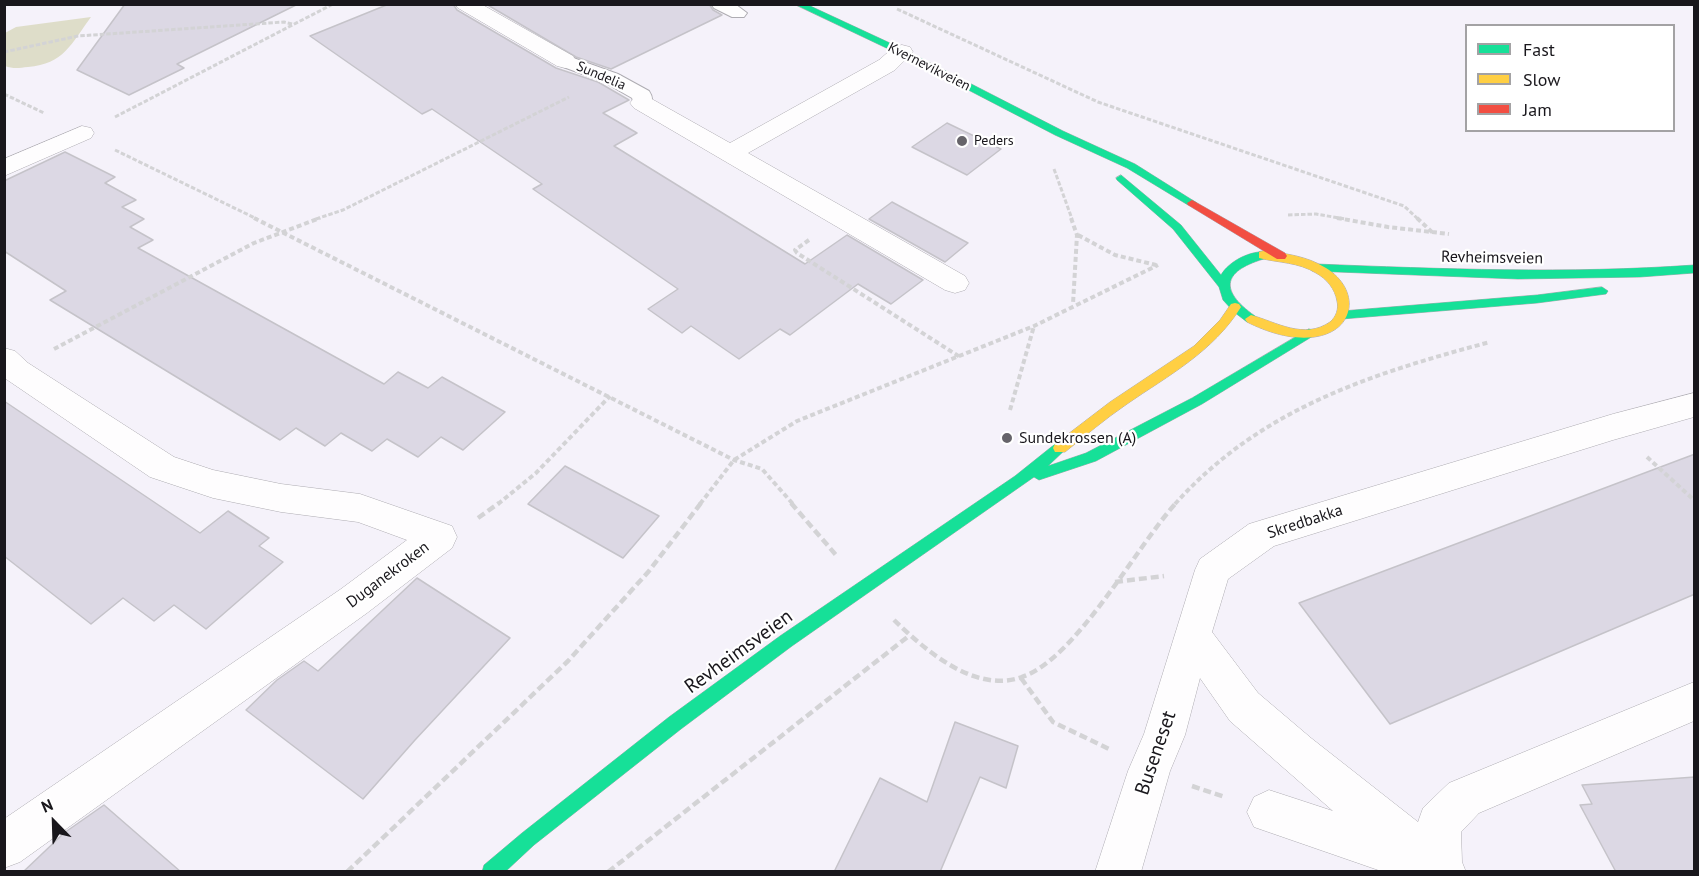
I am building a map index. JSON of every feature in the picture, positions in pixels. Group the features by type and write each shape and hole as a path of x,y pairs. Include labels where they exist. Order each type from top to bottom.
{"main road":[{"name":"Kvernevikveien","path":"798,4 902,52 1059,133 1141,171 1281,256"},
{"name":"Kvernevikveien","path":"1059,133 1162,211 1184,231 1224,286"},
{"path":"1263,255 1281,256 1316,268 1330,278 1340,290 1344,303 1342,315 1333,325 1309,333 1289,333 1268,328 1249,319 1235,307 1227,296 1224,286 1225,273 1233,264 1246,258 1263,255"},
{"name":"Revheimsveien","path":"1316,268 1518,276 1668,273"},
{"name":"Revheimsveien","path":"1342,315 1407,308 1554,299 1606,290 1668,273 1695,269"},
{"name":"Revheimsveien","path":"491,872 675,723 786,641 1020,480 1120,402 1203,348 1223,327 1235,307"},
{"name":"Revheimsveien","path":"1020,480 1091,457 1197,401 1309,333"}],"street":[{"name":"Sundelia","path":"465,4 565,62"},
{"path":"730,153 887,65 902,52"},
{"name":"Sundelia","path":"642,103 955,283"},
{"path":"4,169 82,133"},
{"name":"Duganekroken","path":"11,365 162,467 213,484 281,498 360,508 439,537"},
{"name":"Skredbakka","path":"1192,634 1213,570 1262,535 1613,427 1695,405"},
{"name":"Duganekroken","path":"4,846 354,601 439,537"},
{"path":"1192,634 1244,706 1296,753 1442,869"},
{"name":"Buseneset","path":"1118,872 1149,771 1164,735 1192,634"},
{"path":"1442,869 1439,824 1464,798 1695,700"},
{"path":"1269,812 1442,869"}],"lane":[{"path":"720,4 738,13"},
{"name":"Sundelia","path":"565,62 611,78 642,95 642,103"}],"path":[{"path":"82,133 333,4"},
{"path":"894,8 1098,102 1404,206 1433,233"},
{"path":"4,52 78,36 284,22 292,24"},
{"path":"11,365 96,325 281,231 343,210 611,78"},
{"path":"4,94 734,460 762,469 839,558"},
{"path":"1283,216 1316,214 1433,233 1456,234"},
{"path":"840,218 795,250 797,253 872,298 961,357"},
{"path":"347,872 568,661 649,571 734,460 797,421 1034,326 1073,304 1159,265 1132,262 1116,257 1098,249 1077,235 1073,304"},
{"path":"1010,410 1034,326"},
{"path":"887,613 924,648 949,664 976,676 996,679 1021,678 1040,670 1070,643 1165,516 1200,478 1239,445 1299,406 1430,359 1501,339"},
{"path":"439,537 486,514 536,473 610,396"},
{"path":"1613,427 1695,501"},
{"path":"609,872 910,635"},
{"path":"1021,678 1053,722 1149,771 1269,812"}],"green space":[{"path":"91,17 66,51 50,62 22,68 5,66 5,33 16,27"}],"building":[{"path":"125,4 298,4 177,64 184,68 129,95 77,70"},
{"path":"389,4 453,4 457,10 556,68 598,82 629,100 603,113 637,133 614,146 805,264 847,235 923,280 891,304 858,284 790,335 780,329 739,359 691,326 682,333 648,309 678,289 533,189 542,184 432,109 422,114 310,36"},
{"path":"486,4 709,4 713,10 722,15 611,69 576,57"},
{"path":"947,123 1001,149 967,175 912,147"},
{"path":"65,152 115,177 105,183 136,200 122,207 144,219 130,227 153,240 138,248 384,384 398,372 428,388 442,377 505,412 463,450 441,437 418,457 387,439 372,451 341,433 325,446 296,428 280,440 50,300 66,291 4,251 4,181"},
{"path":"892,202 968,243 945,262 869,219"},
{"path":"4,401 200,533 228,511 269,538 259,546 283,562 206,629 174,605 154,621 123,598 91,624 4,556"},
{"path":"1695,454 1695,594 1390,724 1299,603"},
{"path":"565,466 659,516 623,558 528,504"},
{"path":"417,578 510,638 363,799 246,710 277,680 304,661 318,671"},
{"path":"955,722 1018,746 1006,788 980,777 940,872 834,872 880,778 927,802"},
{"path":"1695,777 1695,872 1616,872 1580,805 1592,804 1582,785"},
{"path":"104,805 181,872 23,872 64,833"}],"traffic: fast":[{"path":"798,4 902,52 1059,133 1131,166 1192,203"},
{"path":"1121,178 1177,227 1224,286"},
{"path":"1251,319 1229,300 1224,281 1236,265 1263,255"},
{"path":"1316,268 1518,275 1640,273 1694,269"},
{"path":"1342,315 1537,299 1602,291"},
{"path":"1039,474 1091,457 1197,401 1309,333"},
{"path":"491,872 528,839 675,723 786,641 1020,480 1060,448"}],"traffic: slow":[{"path":"1251,319 1281,331 1305,333 1326,329 1342,316 1343,299 1338,287 1322,271 1299,261 1263,255"},
{"path":"1060,448 1115,406 1199,349 1212,337 1235,307"}],"traffic: jam":[{"path":"1192,203 1281,256"}],"place":[{"name":"Peders","path":"962,141"},
{"name":"Sundekrossen (A)","path":"1007,438"}]}
